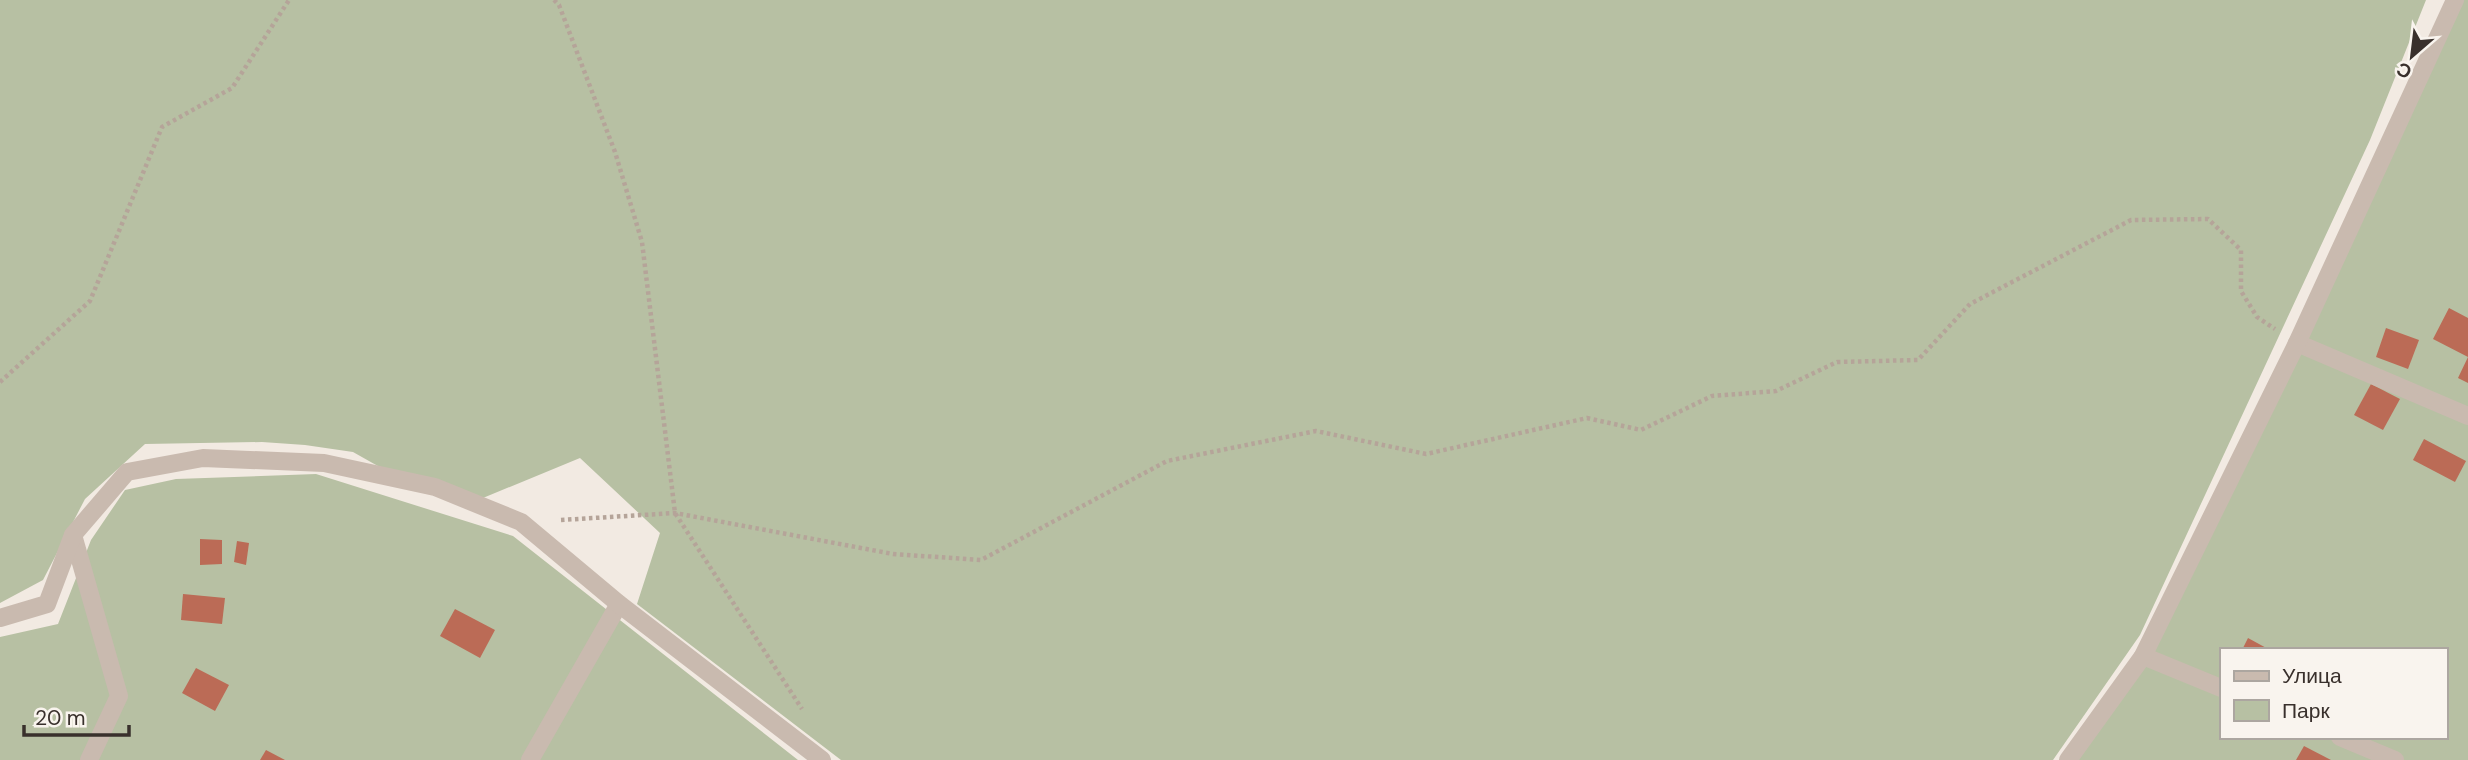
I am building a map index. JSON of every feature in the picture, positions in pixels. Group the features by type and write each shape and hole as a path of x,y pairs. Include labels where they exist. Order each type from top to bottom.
{"street":[{"path":"2068,760 2143,656 2297,343 2455,0"},
{"path":"2297,343 2468,416"},
{"path":"0,618 47,604 73,535 127,472 202,458 324,463 435,487 521,522 620,604 822,760"},
{"path":"73,535 119,696 89,760"},
{"path":"530,760 620,604"},
{"path":"2143,656 2220,688"},
{"path":"2345,739 2395,760"}],"path":[{"path":"0,382 90,301 162,127 232,88 289,0"},
{"path":"554,0 615,152 642,242 675,513 805,714"},
{"path":"521,522 675,513 893,554 981,560 1167,461 1316,431 1426,454 1587,418 1641,430 1712,396 1776,391 1837,362 1918,360 1970,304 2131,220 2208,219 2241,250 2241,291 2257,317 2297,343"}],"green space":[{"path":"0,0 2426,0 2370,140 2140,635 2053,760 841,760 637,604 660,533 580,458 466,505 424,492 353,452 262,442 145,444 85,499 43,580 0,603"},
{"path":"2455,0 2468,0 2468,760 2077,760 2153,653"},
{"path":"316,474 513,536 798,760 0,760 0,637 58,624 91,540 125,490 176,479"}],"building":[{"path":"2449,308 2468,318 2468,357 2433,339"},
{"path":"2386,328 2419,340 2408,369 2376,357"},
{"path":"2468,357 2468,383 2458,378"},
{"path":"2371,384 2400,399 2383,430 2354,415"},
{"path":"2424,439 2466,461 2455,482 2413,460"},
{"path":"200,539 222,540 222,564 200,565"},
{"path":"237,541 249,543 246,565 234,562"},
{"path":"183,594 225,598 222,624 181,620"},
{"path":"455,609 495,630 480,658 440,636"},
{"path":"2248,638 2266,648 2243,648"},
{"path":"196,668 229,685 215,711 182,693"},
{"path":"2304,746 2331,760 2296,760"},
{"path":"266,750 285,760 260,760"}]}
